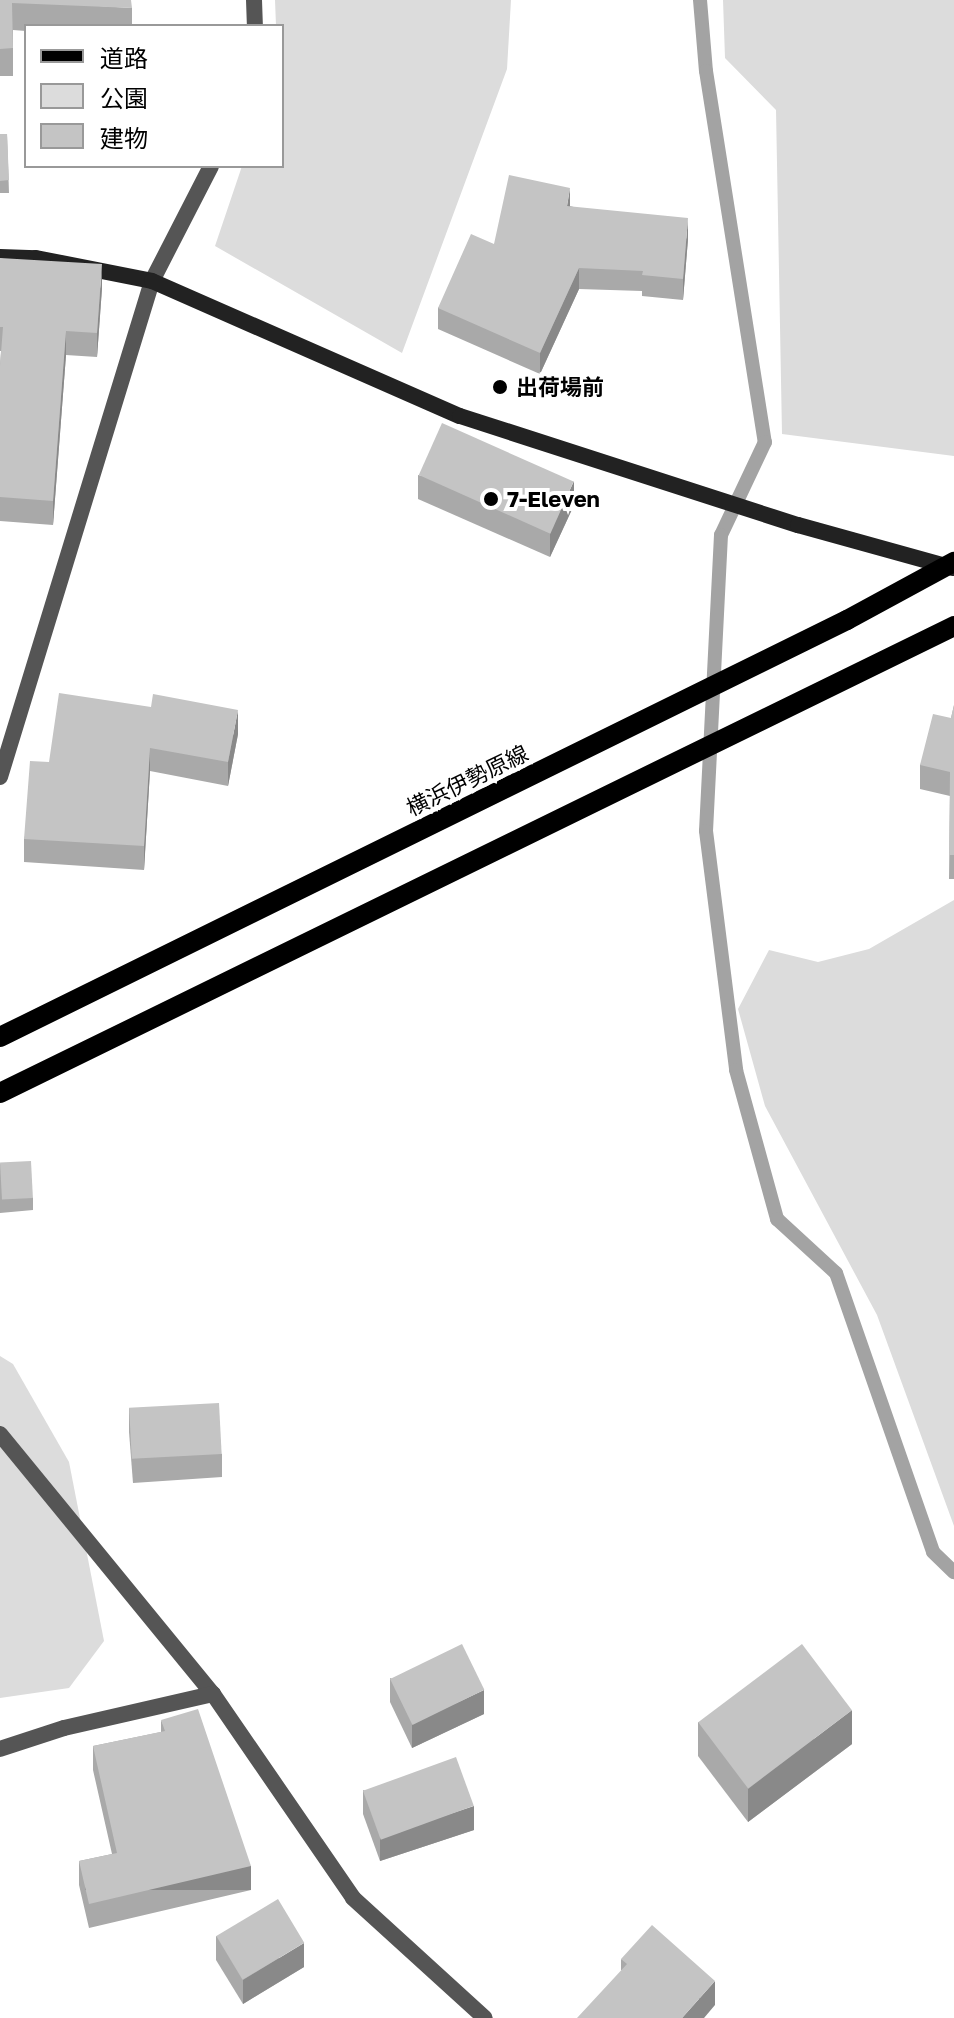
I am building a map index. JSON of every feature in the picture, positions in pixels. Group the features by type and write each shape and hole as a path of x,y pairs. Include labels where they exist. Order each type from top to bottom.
{"main road":[{"name":"横浜伊勢原線","path":"0,1037 847,620 952,565"},
{"path":"0,1093 954,626"}],"street":[{"path":"254,0 255,24"},
{"path":"1,768 152,281 210,168"},
{"path":"0,257 36,258 152,281 460,416 798,525 952,565"},
{"path":"0,1434 213,1694 353,1898 485,2018"},
{"path":"0,1749 64,1728 213,1694"}],"green space":[{"path":"275,0 511,0 507,69 402,353 215,246 241,168 284,168 284,24 276,24"},
{"path":"723,0 954,0 954,456 782,434 776,110 725,58"},
{"path":"954,900 954,1526 877,1315 765,1106 738,1009 769,950 818,962 869,949"},
{"path":"0,1356 13,1364 69,1462 104,1641 69,1688 0,1698"}],"building":[{"path":"0,0 131,0 132,8 12,3 13,48 0,49"},
{"path":"0,134 7,134 9,180 0,181"},
{"path":"509,175 570,188 567,206 688,218 683,279 642,275 643,271 579,268 540,353 438,308 471,234 494,244"},
{"path":"0,258 102,264 97,333 66,331 53,501 0,497 3,327 0,327"},
{"path":"442,423 574,482 550,534 419,475"},
{"path":"59,693 151,707 153,694 238,710 228,762 150,748 144,846 24,839 30,761 49,762"},
{"path":"954,705 954,855 949,855 950,772 920,765 933,714 951,718"},
{"path":"31,1161 33,1198 2,1200 0,1163"},
{"path":"219,1403 222,1454 132,1459 129,1408"},
{"path":"462,1644 484,1690 412,1725 390,1679"},
{"path":"802,1644 852,1710 748,1789 698,1722"},
{"path":"198,1709 251,1866 89,1904 79,1861 117,1853 93,1746 165,1731 161,1720"},
{"path":"456,1757 474,1806 381,1840 363,1791"},
{"path":"278,1899 304,1943 243,1980 216,1936"},
{"path":"652,1925 715,1981 682,2018 577,2018 627,1964 621,1959"}],"waterway":[{"path":"700,0 706,71 765,442 721,535 706,831 736,1070 777,1219 836,1273 933,1552 954,1572"}],"place":[{"name":"出荷場前","path":"500,387"},
{"name":"7-Eleven","path":"491,499"}]}
